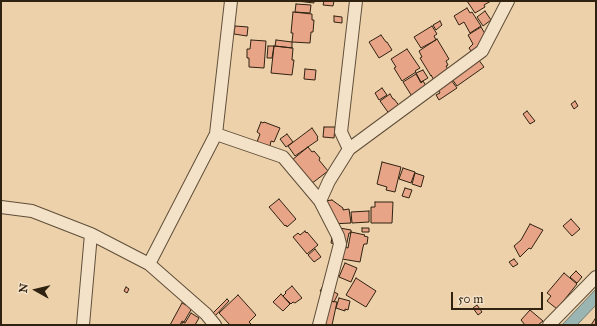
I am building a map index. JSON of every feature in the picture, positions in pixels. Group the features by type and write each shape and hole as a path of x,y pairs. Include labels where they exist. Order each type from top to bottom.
{"street":[{"path":"149,264 216,134 231,1"},
{"path":"349,149 341,132 356,1"},
{"path":"320,202 328,181 349,149 482,51 508,1"},
{"path":"216,134 283,157 320,202 338,236 340,244 319,325"},
{"path":"1,207 32,211 91,234 149,264 206,314 215,325"},
{"path":"84,325 91,234"},
{"path":"551,324 596,278"}],"water":[{"path":"596,289 596,305 577,325 562,325"}],"building":[{"path":"297,1 314,1 314,3"},
{"path":"324,1 334,1 333,6 323,5"},
{"path":"467,1 491,1 475,13"},
{"path":"296,4 311,5 310,13 295,12"},
{"path":"467,8 470,13 472,12 481,26 470,33 464,22 459,25 454,16"},
{"path":"485,11 491,20 483,26 477,17"},
{"path":"293,12 312,14 312,20 314,20 310,43 292,42 293,33 291,33"},
{"path":"334,16 342,17 342,23 334,22"},
{"path":"440,21 442,25 436,30 433,25"},
{"path":"235,26 248,27 247,36 234,34"},
{"path":"432,26 437,34 434,36 436,40 421,48 414,37"},
{"path":"481,27 487,37 473,54 469,48 473,44 468,35"},
{"path":"381,35 392,50 379,58 369,42"},
{"path":"437,39 449,59 446,61 448,65 446,66 450,73 435,82 420,58 422,57 419,51"},
{"path":"251,40 266,41 264,68 249,67 247,49 250,49"},
{"path":"276,40 292,42 292,48 275,46"},
{"path":"268,46 274,46 272,58 267,58"},
{"path":"274,46 293,48 292,60 294,60 292,75 271,73"},
{"path":"407,49 420,68 402,81 394,68 396,67 391,59"},
{"path":"478,59 484,67 457,86 452,79"},
{"path":"305,69 316,70 315,80 304,79"},
{"path":"423,70 428,78 421,82 416,73"},
{"path":"416,74 421,83 423,81 428,89 413,98 403,82"},
{"path":"451,80 457,88 439,100 436,95 440,93 438,89"},
{"path":"382,88 387,95 379,100 375,93"},
{"path":"390,94 401,108 390,115 380,101"},
{"path":"575,101 578,106 574,109 571,104"},
{"path":"527,111 535,121 530,124 523,114"},
{"path":"261,122 280,128 274,142 271,141 270,146 257,142 260,134 257,132"},
{"path":"324,127 335,127 334,138 323,137"},
{"path":"312,128 318,137 318,140 295,156 288,146"},
{"path":"287,134 293,142 286,147 280,139"},
{"path":"308,147 320,158 319,160 328,171 311,184 292,160"},
{"path":"382,162 401,167 395,192 386,190 387,187 377,184"},
{"path":"403,168 415,172 411,183 399,179"},
{"path":"415,173 424,176 421,187 412,184"},
{"path":"405,188 412,190 409,198 402,196"},
{"path":"279,199 296,219 287,227 269,207"},
{"path":"332,200 343,208 343,210 349,209 351,223 331,224 325,201"},
{"path":"375,202 393,202 392,223 371,223 371,207 375,207"},
{"path":"369,211 369,222 352,223 351,212"},
{"path":"571,219 580,229 572,236 563,226"},
{"path":"530,224 543,230 531,249 529,248 520,257 514,246 521,240"},
{"path":"334,227 351,230 346,247 331,243"},
{"path":"362,228 369,228 369,232 362,232"},
{"path":"305,231 318,245 307,254 293,237 298,233 300,235"},
{"path":"351,232 368,237 367,244 364,244 363,247 360,262 342,259 344,247 348,248"},
{"path":"315,249 321,257 314,262 308,255"},
{"path":"514,259 518,264 513,267 509,262"},
{"path":"345,263 357,268 351,282 339,277"},
{"path":"576,271 582,277 577,283 570,277"},
{"path":"564,273 577,284 557,309 547,301 551,296 547,293"},
{"path":"356,278 376,291 366,307 346,295"},
{"path":"292,286 302,298 291,304 283,296"},
{"path":"323,286 338,294 334,302 322,296 324,293 320,291"},
{"path":"126,287 129,289 127,293 124,291"},
{"path":"281,294 290,304 283,311 273,302"},
{"path":"238,295 256,315 249,322 252,325 230,325 219,313"},
{"path":"339,298 350,301 348,310 345,309 345,311 336,308"},
{"path":"227,299 229,301 215,316 212,314"},
{"path":"329,301 337,302 332,325 324,324"},
{"path":"182,303 192,308 184,322 182,321 180,325 170,325"},
{"path":"477,305 482,312 478,315 473,308"},
{"path":"530,310 543,321 538,325 525,325 521,320"},
{"path":"191,313 199,318 195,325 181,325 183,322 185,323"},
{"path":"595,319 596,325 591,325"}]}
